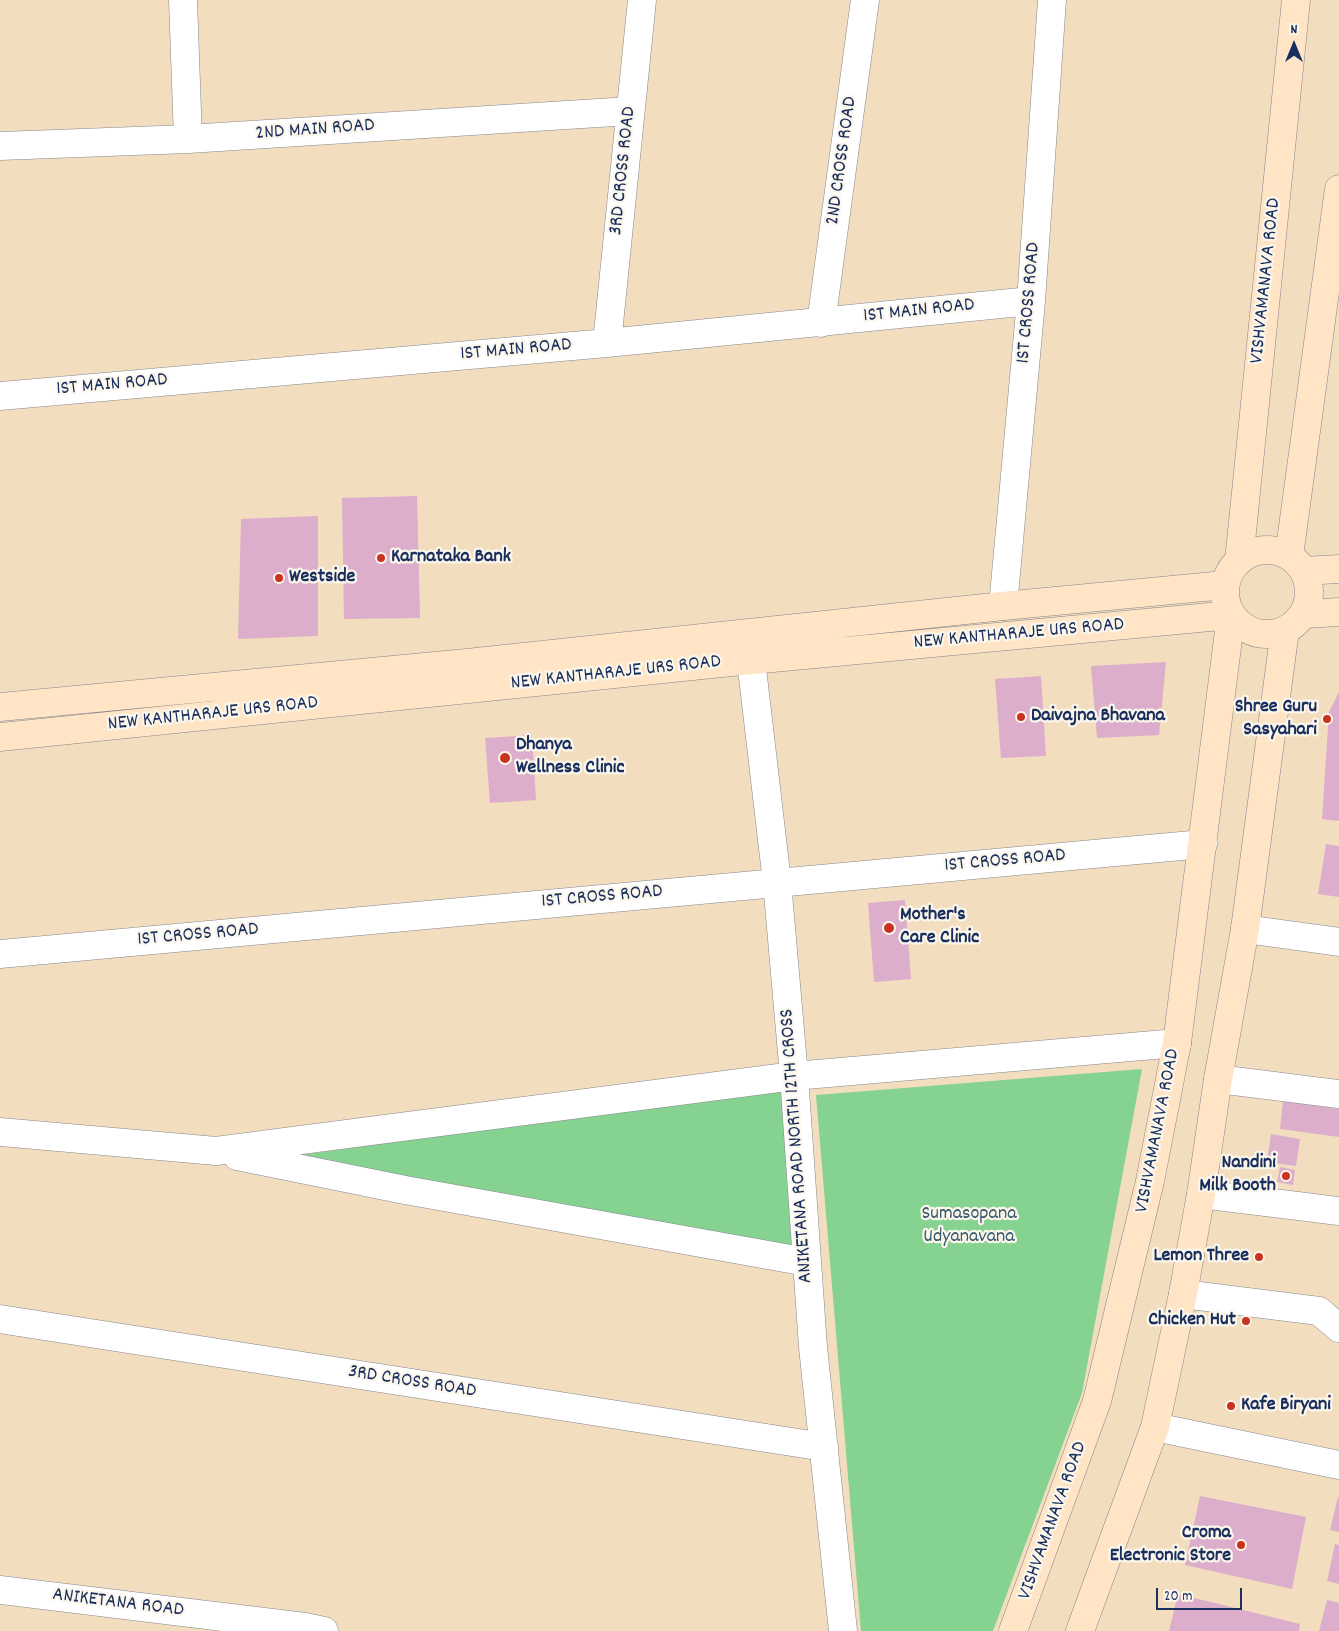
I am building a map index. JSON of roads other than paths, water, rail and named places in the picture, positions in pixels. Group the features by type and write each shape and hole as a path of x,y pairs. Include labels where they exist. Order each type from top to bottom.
{"main road":[{"name":"VISHVAMANAVA ROAD","path":"1238,561 1296,0"},
{"path":"1080,1631 1155,1427 1202,1194 1218,1079 1245,928 1294,622 1307,606 1309,588 1296,564 1339,189"},
{"path":"1339,569 1296,564 1276,551 1263,550 1250,554 1238,561 1230,572 1225,585 1227,606 1232,614 1240,624 1250,631 1262,634 1274,634 1294,622 1339,612"},
{"name":"NEW KANTHARAJE URS ROAD","path":"0,707 458,664 1003,606 1225,585"},
{"name":"VISHVAMANAVA ROAD","path":"1014,1631 1098,1401 1150,1181 1177,1043 1232,614"},
{"name":"NEW KANTHARAJE URS ROAD","path":"0,737 751,660 1232,614"}],"street":[{"path":"183,0 188,139"},
{"name":"3RD CROSS ROAD","path":"608,342 642,0"},
{"name":"2ND CROSS ROAD","path":"821,322 865,0"},
{"name":"1ST CROSS ROAD","path":"1003,606 1031,301 1052,0"},
{"name":"2ND MAIN ROAD","path":"0,146 188,139 630,111"},
{"name":"1ST MAIN ROAD","path":"0,396 608,342 1031,301"},
{"name":"ANIKETANA ROAD NORTH 12TH CROSS","path":"751,660 777,882 794,1076 813,1347 844,1631"},
{"name":"1ST CROSS ROAD","path":"0,954 1203,844"},
{"path":"1245,928 1339,942"},
{"path":"216,1152 794,1076 1177,1043"},
{"path":"1218,1079 1339,1094"},
{"path":"0,1132 216,1152 415,1192 807,1262"},
{"path":"1202,1194 1339,1211"},
{"path":"1183,1294 1319,1311 1339,1328"},
{"name":"3RD CROSS ROAD","path":"0,1319 824,1447"},
{"path":"1155,1427 1339,1465"},
{"name":"ANIKETANA ROAD","path":"0,1590 305,1627 324,1631"}],"place":[{"name":"Karnataka Bank","path":"381,558"},
{"name":"Westside","path":"279,578"},
{"name":"Daivajna Bhavana","path":"1021,717"},
{"name":"Shree Guru Sasyahari","path":"1327,719"},
{"name":"Dhanya Wellness Clinic","path":"505,758"},
{"name":"Mother's Care Clinic","path":"889,928"},
{"name":"Nandini Milk Booth","path":"1286,1176"},
{"name":"Lemon Three","path":"1259,1257"},
{"name":"Chicken Hut","path":"1246,1321"},
{"name":"Kafe Biryani","path":"1231,1406"},
{"name":"Croma Electronic Store","path":"1241,1545"}],"park label":[{"name":"Sumasopana Udyanavana","path":"969,1226"}]}
